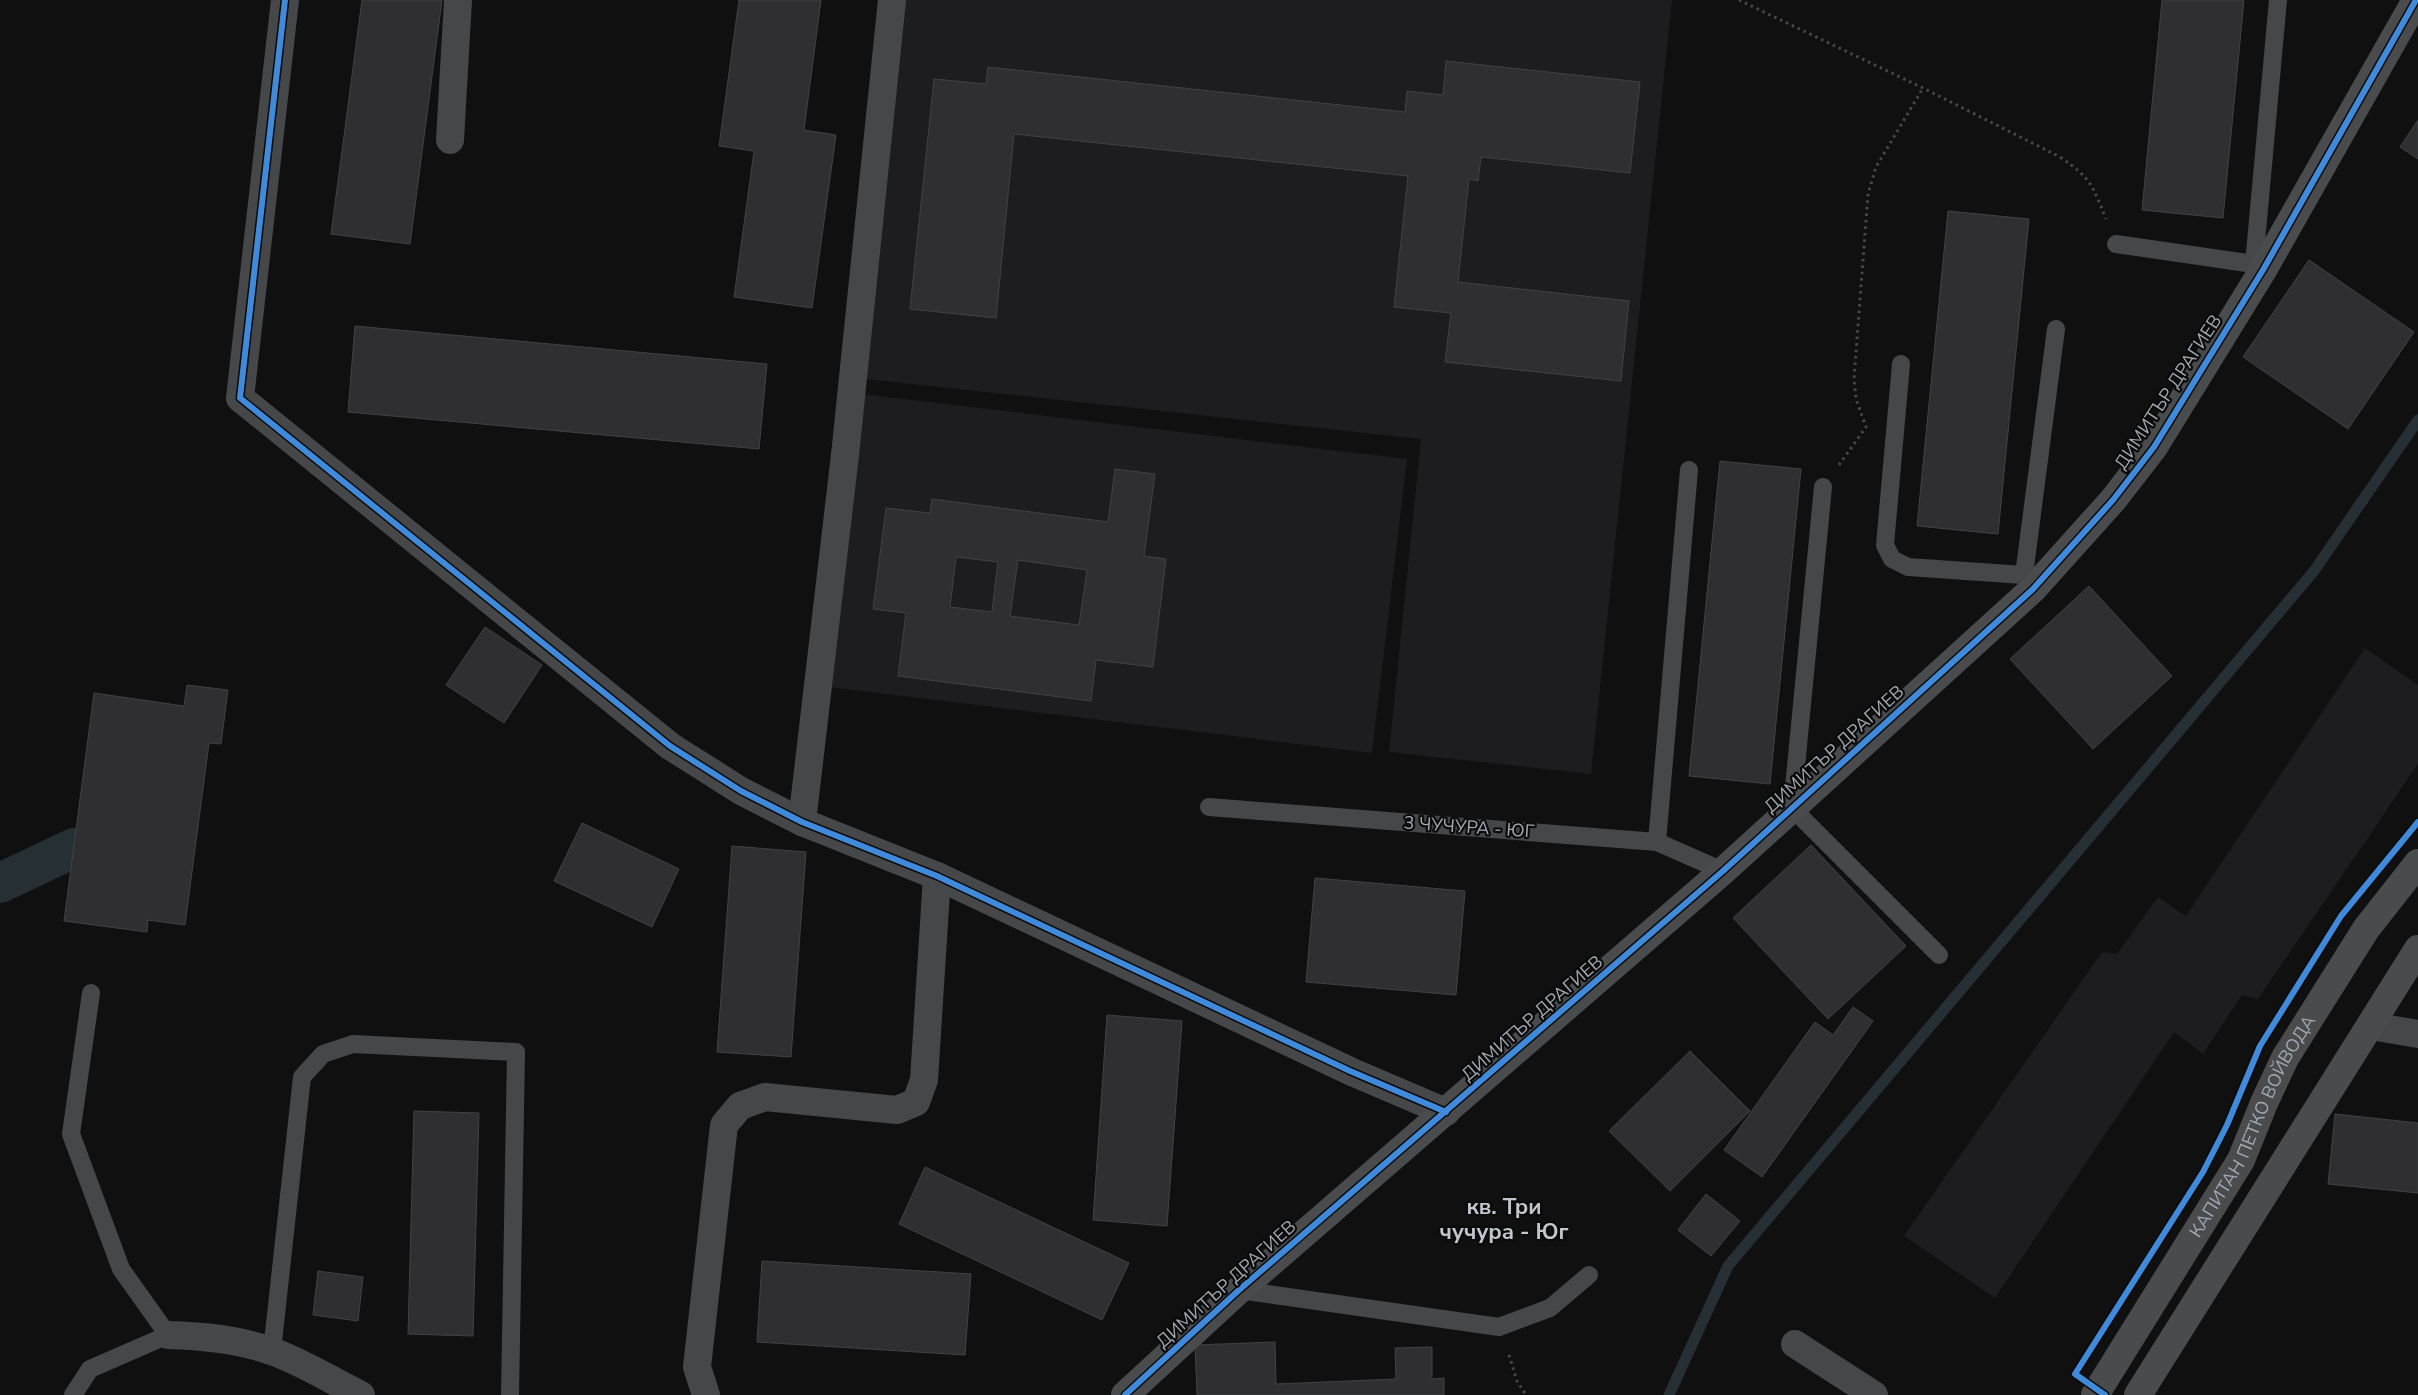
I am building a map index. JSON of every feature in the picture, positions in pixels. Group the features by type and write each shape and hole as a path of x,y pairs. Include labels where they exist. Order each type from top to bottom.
{"street":[{"path":"285,0 240,398 670,746 742,791 802,822 937,876 1350,1071 1446,1112"},
{"path":"450,140 458,0"},
{"path":"802,822 845,455 892,0"},
{"name":"ДИМИТЪР ДРАГИЕВ","path":"1125,1395 1239,1290 1723,871 1792,808 2106,508 2154,447 2416,0"},
{"name":"КАПИТАН ПЕТКО ВОЙВОДА","path":"2095,1395 2241,1160 2285,1058 2366,929 2418,863"},
{"path":"706,1395 697,1367 724,1125 740,1106 765,1097 897,1110 916,1102 924,1080 937,876"},
{"path":"2138,1395 2418,949"},
{"path":"2371,1026 2418,1034"},
{"path":"168,1335 198,1336 240,1342 272,1351 361,1395"},
{"path":"1795,1344 1874,1395"}],"lane":[{"path":"2116,244 2259,267 2278,0"},
{"path":"1901,364 1885,545 1892,559 1908,568 2029,582 2056,329"},
{"path":"1657,842 1689,470"},
{"path":"1823,487 1792,808 1939,955"},
{"name":"3 ЧУЧУРА - ЮГ","path":"1209,807 1657,842 1723,871"},
{"path":"73,1395 90,1369 168,1335 121,1269 72,1134 91,993"},
{"path":"272,1351 302,1077 323,1054 353,1044 516,1052 510,1395"},
{"path":"1239,1290 1499,1327 1550,1308 1589,1275"}],"path":[{"path":"1739,0 1923,88 2060,158 2080,171 2093,185 2116,244"},
{"path":"1823,487 1866,427 1856,399 1854,379 1868,194 1876,167 1923,88"},
{"path":"1499,1327 1517,1381 1526,1395"}],"shaded area":[{"path":"885,0 1672,0 1591,774 1389,752 1421,439 846,377"},
{"path":"862,394 1407,459 1372,753 828,687"},
{"path":"2365,648 2418,685 2418,764 2258,999 2242,995 2203,1054 2174,1032 1995,1298 1904,1236 2102,952 2117,954 2158,897 2186,916"}],"building":[{"path":"362,0 442,0 410,244 331,234"},
{"path":"739,0 821,0 804,130 836,135 812,308 734,297 754,151 719,146"},
{"path":"2162,0 2244,0 2223,218 2142,210"},
{"path":"1446,61 1640,82 1630,173 1481,157 1478,181 1469,179 1458,282 1629,301 1621,381 1445,362 1451,313 1394,307 1408,176 1014,134 996,318 910,309 934,79 986,84 988,67 1405,112 1407,91 1443,95"},
{"path":"2418,120 2418,159 2400,147"},
{"path":"1948,211 2029,219 1998,534 1917,526"},
{"path":"2309,260 2414,332 2348,429 2243,357"},
{"path":"355,326 767,364 759,449 348,412"},
{"path":"1720,461 1801,469 1770,784 1689,776"},
{"path":"1115,469 1155,474 1144,556 1166,559 1153,667 1096,660 1091,701 898,676 906,613 873,609 886,508 930,513 932,499 1108,522","holes":["956,557 998,562 992,612 950,607","1018,560 1087,570 1079,625 1010,616"]},
{"path":"2089,586 2172,676 2093,749 2010,659"},
{"path":"485,627 542,665 504,723 446,685"},
{"path":"187,685 228,690 221,744 209,743 185,925 148,920 147,932 64,921 94,693 184,706"},
{"path":"582,823 679,869 652,927 554,881"},
{"path":"1811,845 1906,946 1828,1019 1733,918"},
{"path":"732,846 806,852 791,1057 717,1052"},
{"path":"1315,878 1465,891 1456,995 1306,982"},
{"path":"1853,1007 1873,1021 1762,1177 1724,1150 1815,1022 1833,1035"},
{"path":"1107,1015 1182,1021 1167,1226 1093,1220"},
{"path":"1690,1051 1750,1111 1670,1191 1609,1131"},
{"path":"414,1111 479,1113 473,1336 408,1334"},
{"path":"2335,1114 2418,1123 2418,1193 2328,1184"},
{"path":"925,1167 1129,1263 1102,1320 899,1224"},
{"path":"1706,1194 1740,1221 1711,1256 1678,1230"},
{"path":"762,1261 971,1274 965,1355 757,1342"},
{"path":"318,1271 363,1277 358,1321 313,1315"},
{"path":"1275,1342 1276,1384 1396,1379 1395,1348 1432,1347 1432,1379 1444,1378 1444,1395 1197,1395 1195,1345"}],"waterway":[{"path":"1669,1395 1728,1266 2314,571 2418,420"},
{"path":"0,883 74,848"}],"cycle path":[{"path":"285,0 240,398 670,746 741,791 802,822 937,876 1350,1071 1446,1112"},
{"path":"1125,1395 1239,1290 1723,871 2033,589 2113,500 2154,447 2263,270 2416,0"},
{"path":"2105,1395 2075,1374 2203,1172 2227,1125 2260,1046 2341,916 2418,822"}],"district":[{"name":"кв. Три чучура - Юг","path":"1504,1220"}]}
